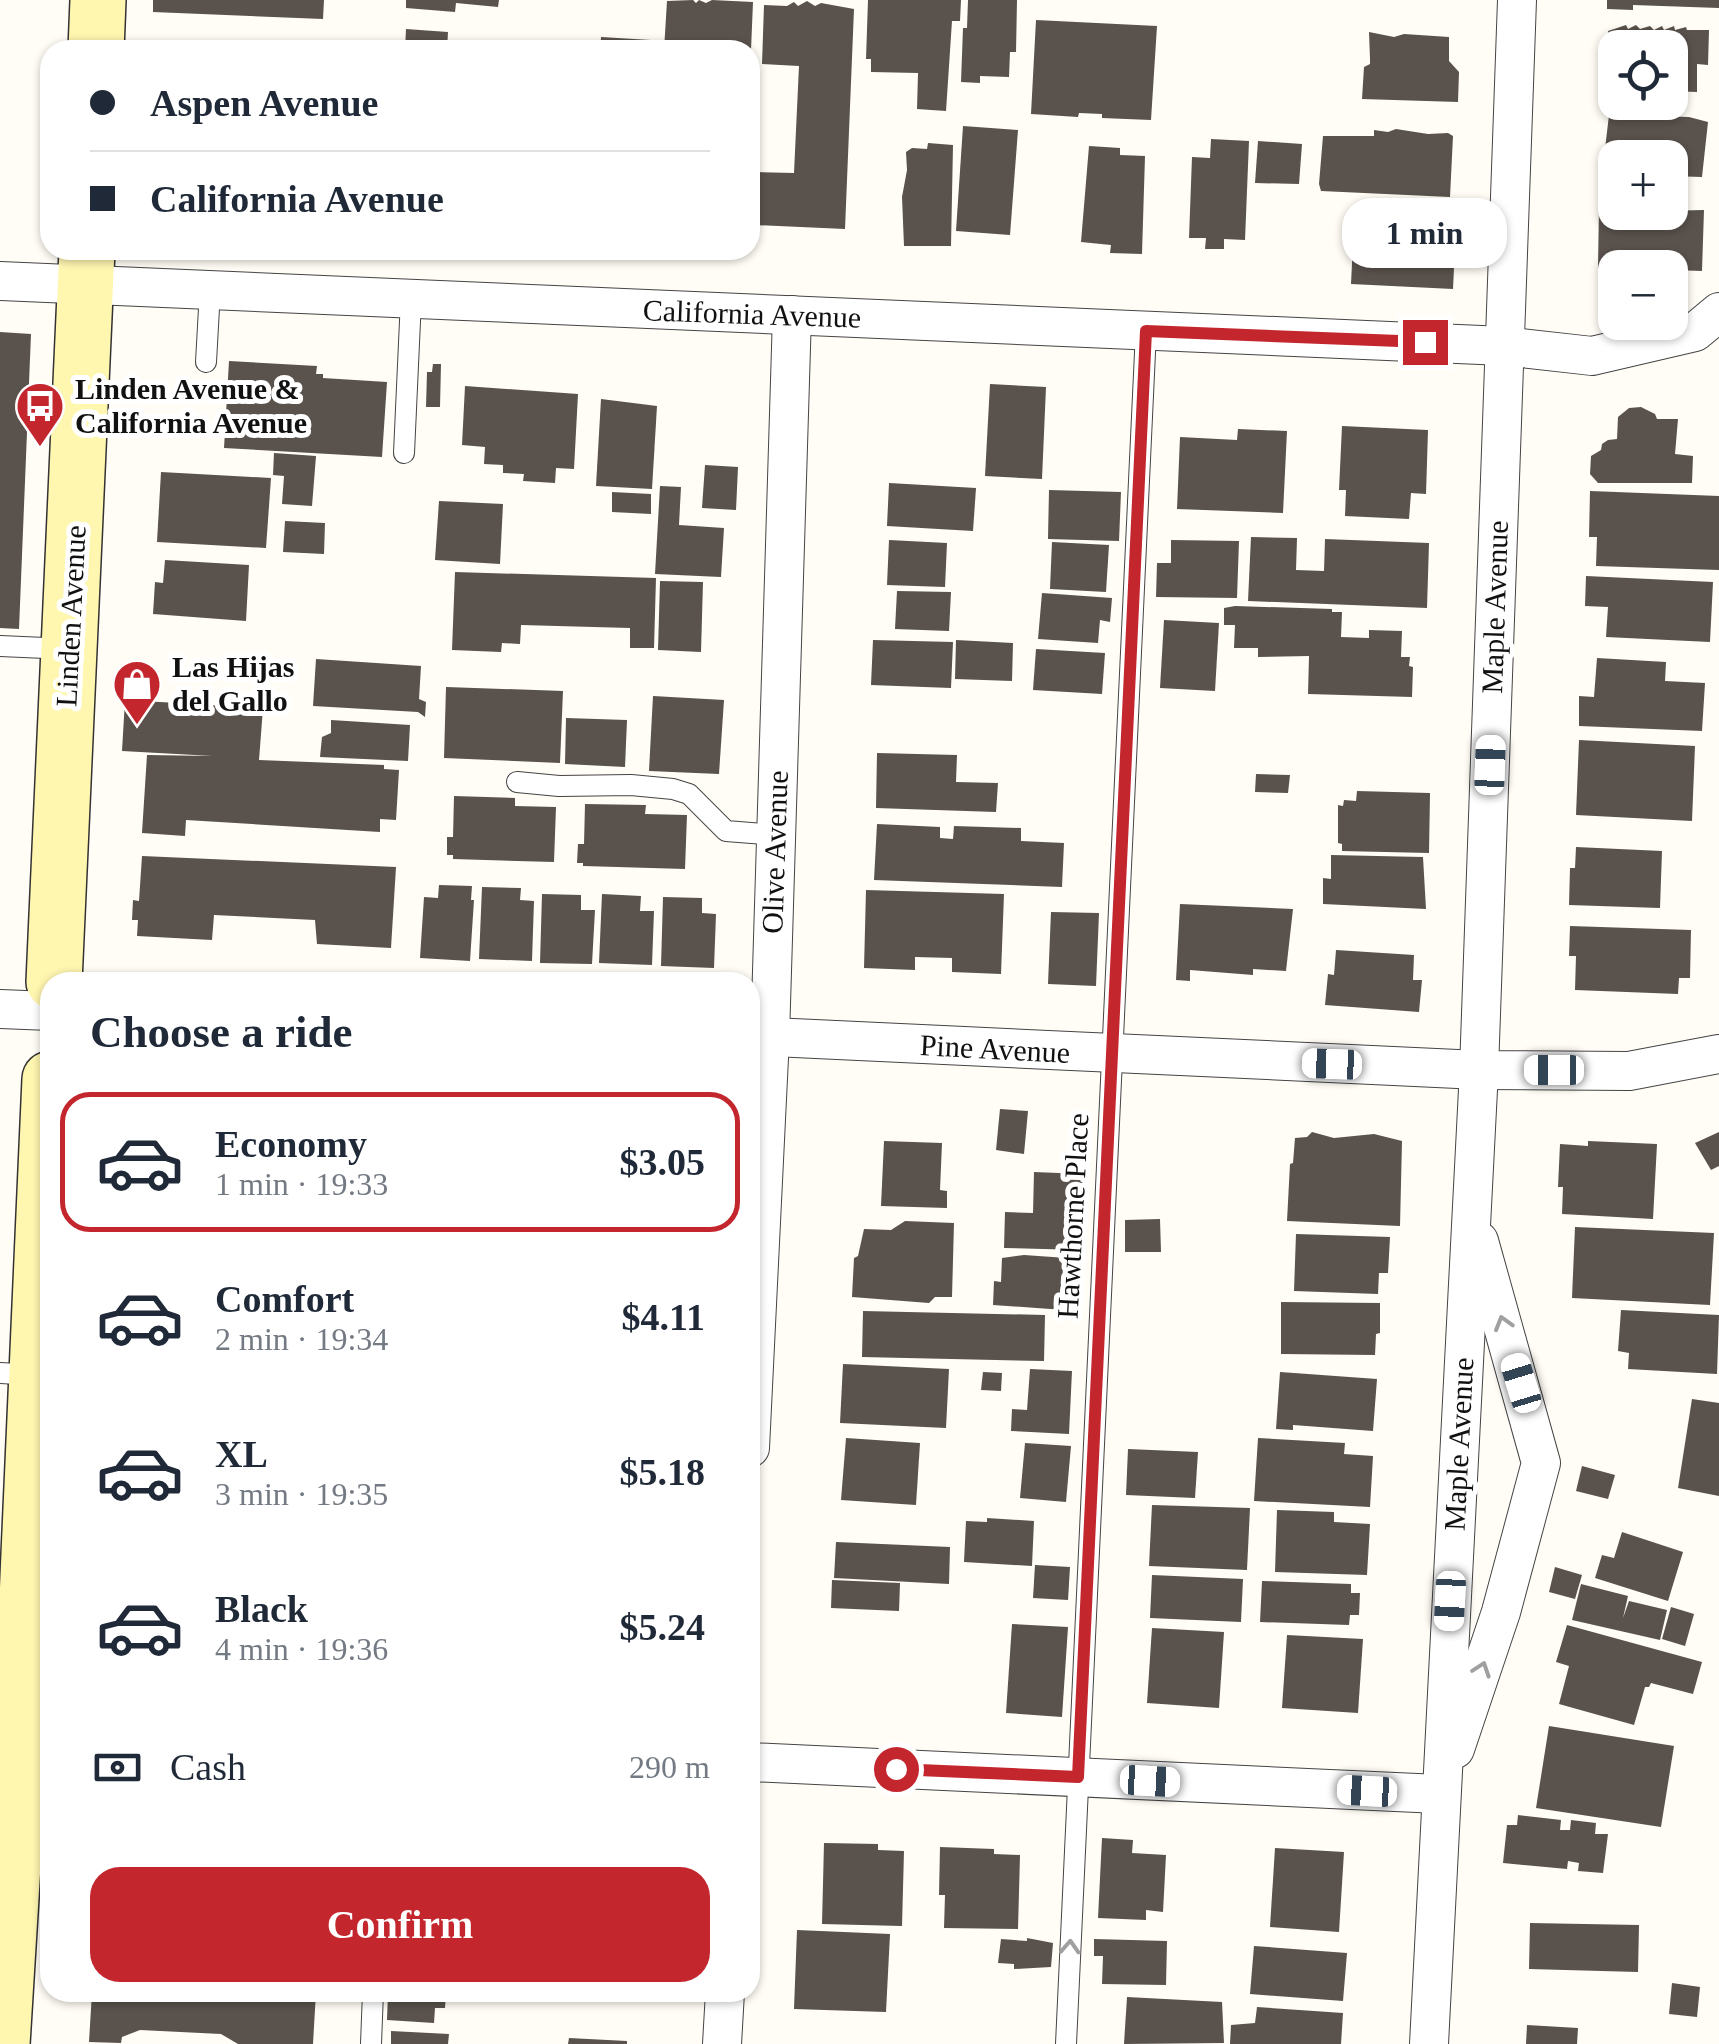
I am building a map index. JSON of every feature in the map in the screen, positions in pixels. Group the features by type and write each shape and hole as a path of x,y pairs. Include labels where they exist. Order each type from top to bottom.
{"street":[{"path":"96,40 98,0"},
{"name":"Maple Avenue","path":"1429,2044 1479,1070 1518,0"},
{"name":"California Avenue","path":"0,281 86,268 210,290 1504,346 1592,356 1695,332 1719,312"},
{"name":"Linden Avenue","path":"54,972 86,268"},
{"name":"Olive Avenue","path":"760,1036 776,836 792,315"},
{"path":"0,1009 40,1011"},
{"name":"Pine Avenue","path":"760,1036 1479,1070 1630,1071 1719,1054"},
{"name":"Maple Avenue","path":"1440,1794 1501,1612 1542,1463 1472,1214"},
{"path":"2,2044 24,1735 38,1618 18,1374 40,1318"},
{"path":"760,1762 1440,1794"},
{"path":"722,2044 724,2002"}],"lane":[{"path":"206,362 210,290"},
{"path":"404,453 411,299"},
{"name":"Hawthorne Place","path":"1066,2044 1146,331"},
{"path":"0,646 69,648"},
{"path":"518,782 672,790 688,794 726,831 776,836"},
{"path":"370,2044 372,2002"}],"building":[{"path":"153,0 324,0 323,19 153,12"},
{"path":"406,0 499,0 498,7 456,3 455,12 406,8"},
{"path":"868,0 961,0 960,21 952,21 946,111 917,109 918,73 871,72 871,59 866,59"},
{"path":"968,0 1017,0 1016,52 1010,52 1009,77 980,76 980,83 961,82"},
{"path":"1607,0 1719,0 1719,8 1633,5 1633,10 1607,9"},
{"path":"667,1 753,2 751,40 665,40"},
{"path":"807,1 815,6 821,3 854,9 845,229 760,225 760,172 794,173 799,66 762,64 764,5 787,6"},
{"path":"1036,20 1157,26 1151,120 1102,118 1102,114 1031,114"},
{"path":"1636,25 1654,30 1611,30"},
{"path":"406,29 448,32 448,40 405,40"},
{"path":"1688,30 1709,30 1708,65 1697,64 1697,92 1688,92"},
{"path":"1369,32 1394,37 1449,37 1449,61 1459,72 1458,102 1362,99 1364,67 1370,64"},
{"path":"601,37 651,40 601,40"},
{"path":"1688,117 1708,122 1702,177 1688,177 1688,140 1606,140 1608,120 1688,120"},
{"path":"963,126 1018,130 1010,235 956,231"},
{"path":"1374,130 1453,136 1450,197 1321,191 1323,136 1374,136"},
{"path":"1211,139 1249,141 1245,240 1224,239 1224,249 1205,249 1206,238 1189,238 1192,157 1210,158"},
{"path":"1258,141 1302,144 1299,184 1255,183"},
{"path":"928,143 953,145 951,246 904,246 902,197 906,152 912,148 927,149"},
{"path":"1089,146 1120,148 1120,155 1145,156 1142,254 1110,253 1111,245 1081,242"},
{"path":"1688,210 1704,210 1702,271 1688,271 1688,250 1598,250 1599,230 1688,230"},
{"path":"1354,222 1456,226 1453,289 1351,284"},
{"path":"0,332 31,334 19,629 0,628"},
{"path":"229,361 317,366 316,374 323,374 323,378 387,382 382,457 224,448"},
{"path":"433,364 441,364 440,407 426,407 427,372 432,372"},
{"path":"990,384 1046,387 1042,479 985,476"},
{"path":"465,386 578,394 574,469 556,468 555,483 523,481 524,474 503,473 503,465 484,464 485,447 462,445"},
{"path":"601,399 657,406 652,489 596,486"},
{"path":"1641,407 1657,419 1678,419 1675,454 1693,456 1692,483 1598,483 1590,474 1591,456 1608,440 1617,439 1618,417 1629,408"},
{"path":"1342,426 1428,430 1426,494 1411,493 1409,519 1345,516 1346,490 1339,490"},
{"path":"1238,429 1287,431 1283,513 1177,509 1180,437 1237,440"},
{"path":"274,453 316,456 312,506 282,504 284,476 273,475"},
{"path":"705,465 738,467 736,510 702,508"},
{"path":"161,472 271,478 266,548 157,542"},
{"path":"889,483 976,488 973,531 887,526"},
{"path":"660,486 681,487 679,525 724,528 721,577 655,574"},
{"path":"1049,490 1121,492 1119,541 1048,539"},
{"path":"1590,491 1719,496 1719,570 1596,566 1597,537 1589,537"},
{"path":"612,492 651,494 651,514 612,512"},
{"path":"439,501 503,504 500,564 435,560"},
{"path":"285,521 325,523 324,554 283,552"},
{"path":"1251,537 1297,538 1296,570 1324,571 1325,539 1429,543 1427,608 1248,601"},
{"path":"889,540 947,543 945,587 887,585"},
{"path":"1171,540 1239,541 1237,598 1156,597 1157,563 1171,563"},
{"path":"1052,542 1109,545 1106,592 1050,589"},
{"path":"165,560 249,565 246,621 153,614 155,582 163,583"},
{"path":"455,572 656,578 654,648 630,648 630,628 521,625 520,644 502,643 501,652 452,650"},
{"path":"1586,576 1713,582 1710,642 1606,637 1608,607 1585,606"},
{"path":"660,581 703,582 701,652 658,650"},
{"path":"897,591 951,592 949,631 895,629"},
{"path":"1042,593 1112,598 1110,622 1100,620 1098,643 1038,639"},
{"path":"1224,608 1332,609 1342,612 1341,637 1369,638 1369,630 1402,631 1401,657 1410,657 1409,666 1413,667 1412,697 1308,694 1309,656 1258,657 1258,648 1234,648 1235,625 1224,625"},
{"path":"1164,620 1219,623 1215,691 1160,688"},
{"path":"873,640 953,642 951,688 871,685"},
{"path":"956,640 1013,643 1012,681 955,679"},
{"path":"1036,649 1105,653 1102,694 1033,690"},
{"path":"1597,658 1666,662 1665,681 1705,683 1702,731 1579,726 1579,696 1594,697"},
{"path":"316,659 421,666 419,699 426,702 425,717 418,712 313,706"},
{"path":"446,687 563,691 560,763 444,758"},
{"path":"653,696 724,700 719,774 649,771"},
{"path":"125,700 263,708 259,760 384,765 384,769 399,770 396,820 380,819 380,832 186,820 185,836 142,833 147,755 213,756 122,751"},
{"path":"566,718 627,720 625,767 565,764"},
{"path":"331,720 410,725 408,761 320,757 322,737 331,733"},
{"path":"1579,740 1695,746 1692,821 1576,815"},
{"path":"877,753 957,755 956,782 998,783 996,812 876,808"},
{"path":"1256,774 1290,775 1288,793 1255,792"},
{"path":"1357,791 1430,793 1429,853 1342,851 1342,844 1338,843 1338,805 1343,806 1344,800 1356,801"},
{"path":"454,796 515,798 515,806 556,807 554,862 453,859 453,855 447,855 447,837 453,837"},
{"path":"585,804 646,805 645,814 687,815 685,869 577,863 578,844 584,844"},
{"path":"877,824 940,827 940,838 953,839 954,826 1021,828 1021,841 1064,843 1062,887 874,880"},
{"path":"1576,847 1662,851 1660,908 1569,905 1570,868 1575,868"},
{"path":"1331,855 1423,857 1426,909 1323,904 1323,878 1331,879"},
{"path":"142,856 396,867 391,948 317,944 315,920 214,915 212,940 137,936 138,920 132,920 133,900 139,901"},
{"path":"439,885 472,886 470,961 420,958 424,897 438,898"},
{"path":"482,887 521,888 520,900 534,901 532,961 479,959"},
{"path":"866,890 1004,894 1001,974 952,972 952,958 915,957 915,970 864,968"},
{"path":"542,894 581,895 581,910 595,910 592,964 540,963"},
{"path":"602,894 641,896 640,911 654,911 652,965 599,963"},
{"path":"663,897 702,898 702,913 716,914 714,968 661,966"},
{"path":"1180,904 1293,909 1286,971 1253,969 1253,975 1190,970 1190,981 1176,980"},
{"path":"1051,912 1099,913 1096,986 1048,984"},
{"path":"1570,926 1691,930 1690,978 1679,978 1678,994 1575,990 1576,956 1569,956"},
{"path":"1336,950 1414,955 1413,980 1422,980 1419,1012 1325,1005 1328,974 1334,975"},
{"path":"1000,1109 1028,1111 1024,1154 996,1150"},
{"path":"1312,1132 1334,1138 1374,1134 1402,1141 1400,1226 1287,1221 1295,1138 1307,1137"},
{"path":"1719,1132 1719,1166 1711,1170 1695,1143"},
{"path":"884,1141 942,1143 940,1190 947,1191 947,1208 881,1206"},
{"path":"1588,1141 1657,1144 1653,1219 1562,1214 1563,1187 1558,1187 1560,1144 1588,1146"},
{"path":"1034,1172 1083,1174 1081,1250 1004,1248 1005,1212 1033,1213"},
{"path":"1160,1219 1161,1252 1125,1252 1125,1220"},
{"path":"905,1221 954,1223 952,1297 935,1297 929,1303 852,1297 854,1258 858,1256 864,1229 891,1230"},
{"path":"1575,1227 1714,1233 1710,1305 1572,1298"},
{"path":"1296,1234 1390,1237 1388,1273 1379,1273 1378,1294 1294,1291"},
{"path":"1024,1255 1081,1259 1078,1311 993,1305 994,1281 1001,1282 1002,1258"},
{"path":"1281,1302 1380,1303 1375,1355 1281,1354"},
{"path":"1621,1310 1719,1315 1717,1374 1628,1369 1629,1353 1618,1351"},
{"path":"863,1311 1045,1315 1044,1361 862,1357"},
{"path":"843,1364 949,1369 946,1428 840,1423"},
{"path":"1030,1369 1072,1371 1069,1434 1011,1431 1012,1409 1027,1410"},
{"path":"983,1372 1002,1373 1001,1391 981,1390"},
{"path":"1280,1372 1377,1379 1373,1431 1293,1425 1293,1430 1276,1429"},
{"path":"1692,1399 1719,1403 1719,1496 1678,1488"},
{"path":"846,1438 920,1443 916,1505 841,1500"},
{"path":"1258,1438 1345,1443 1344,1454 1373,1456 1370,1507 1254,1501"},
{"path":"1025,1443 1071,1446 1066,1502 1020,1498"},
{"path":"1128,1449 1198,1452 1195,1498 1126,1495"},
{"path":"1582,1466 1615,1475 1608,1499 1576,1491"},
{"path":"1152,1505 1250,1508 1247,1570 1149,1566"},
{"path":"1277,1510 1334,1512 1334,1522 1370,1524 1367,1575 1275,1572"},
{"path":"987,1518 1034,1521 1032,1566 964,1562 966,1521 987,1522"},
{"path":"1622,1532 1683,1552 1668,1601 1595,1578 1602,1555 1614,1558"},
{"path":"836,1542 950,1547 949,1584 834,1578"},
{"path":"1035,1565 1070,1567 1068,1600 1033,1598"},
{"path":"1555,1567 1582,1575 1575,1599 1549,1592"},
{"path":"1152,1575 1243,1579 1241,1622 1150,1618"},
{"path":"832,1580 900,1583 899,1611 831,1608"},
{"path":"1262,1581 1351,1584 1351,1593 1360,1593 1359,1615 1350,1615 1349,1625 1260,1622"},
{"path":"1581,1584 1628,1596 1623,1618 1629,1601 1667,1610 1660,1640 1572,1620"},
{"path":"1671,1607 1694,1614 1685,1646 1662,1639"},
{"path":"1012,1624 1068,1627 1062,1717 1006,1713"},
{"path":"1567,1625 1702,1662 1693,1694 1651,1683 1645,1687 1634,1725 1559,1704 1569,1666 1556,1662"},
{"path":"1152,1628 1224,1632 1219,1708 1147,1703"},
{"path":"1287,1635 1363,1639 1358,1713 1282,1708"},
{"path":"1549,1726 1674,1746 1661,1827 1536,1808"},
{"path":"1518,1815 1561,1820 1560,1830 1570,1830 1571,1820 1596,1823 1595,1834 1608,1834 1603,1873 1578,1871 1579,1863 1568,1861 1567,1869 1503,1863 1507,1825 1517,1825"},
{"path":"1102,1838 1133,1840 1132,1853 1166,1855 1163,1912 1146,1910 1146,1920 1098,1918"},
{"path":"824,1843 878,1844 878,1850 904,1851 902,1926 822,1924"},
{"path":"940,1847 994,1849 994,1854 1020,1855 1018,1929 944,1928 945,1895 939,1895"},
{"path":"1275,1848 1344,1852 1339,1932 1270,1927"},
{"path":"1530,1923 1639,1925 1638,1972 1529,1969"},
{"path":"797,1930 890,1934 886,2012 794,2009"},
{"path":"1001,1939 1053,1943 1051,1967 1014,1969 1014,1964 998,1963"},
{"path":"1094,1939 1167,1941 1166,1985 1102,1984 1103,1956 1094,1956"},
{"path":"1254,1946 1347,1953 1343,2001 1250,1994"},
{"path":"1672,1983 1700,1987 1697,2017 1669,2014"},
{"path":"1127,1997 1222,2002 1224,2043 1124,2044"},
{"path":"91,2002 315,2002 313,2044 238,2044 221,2034 140,2030 122,2037 121,2043 89,2042"},
{"path":"388,2002 445,2002 445,2008 435,2008 434,2023 387,2020"},
{"path":"1257,2007 1343,2013 1341,2044 1230,2044 1231,2025 1255,2023"},
{"path":"1527,2025 1578,2028 1577,2044 1526,2044"},
{"path":"391,2031 449,2034 448,2044 391,2044"},
{"path":"569,2038 627,2041 627,2044 568,2044"}],"place":[{"name":"Linden Avenue & California Avenue","path":"40,448"},
{"name":"Las Hijas del Gallo","path":"137,726"}],"route":[{"path":"896,1769 1078,1777 1146,331 1425,342"}]}
